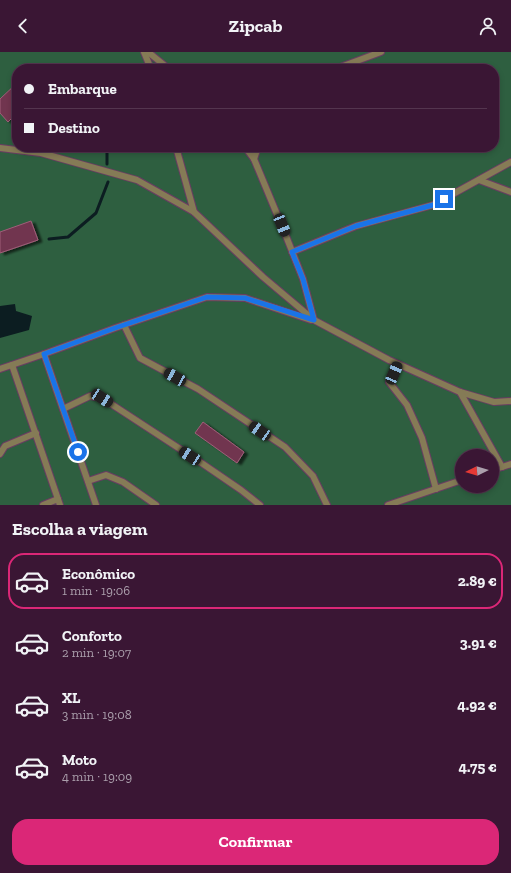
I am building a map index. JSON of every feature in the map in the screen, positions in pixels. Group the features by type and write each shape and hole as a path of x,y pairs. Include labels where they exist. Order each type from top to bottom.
{"lane":[{"path":"144,52 149,64"},
{"path":"148,52 163,64"},
{"path":"349,64 381,52"},
{"path":"0,148 12,149"},
{"path":"33,152 137,180 194,212 263,277 314,320"},
{"path":"177,152 194,212"},
{"path":"249,152 254,159 263,178 303,279 314,320"},
{"path":"254,159 256,152"},
{"path":"292,252 356,226 433,205 511,162"},
{"path":"479,180 511,192"},
{"path":"0,369 207,297 245,298 314,320 398,364 460,392 494,402 511,401"},
{"path":"124,325 140,358 198,389 285,447 313,476 327,505"},
{"path":"44,354 96,505"},
{"path":"398,364 390,382 407,405 422,438 436,489"},
{"path":"12,365 59,502 43,505"},
{"path":"460,392 502,467"},
{"path":"63,409 90,396 102,398 203,464 247,494 260,505"},
{"path":"0,454 5,446 36,433"},
{"path":"499,468 511,464"},
{"path":"88,481 106,475 123,482 156,505"},
{"path":"388,505 455,482"}],"green space":[{"path":"0,52 511,52 511,505 0,505"}],"shaded area":[{"path":"15,304 16,311 32,316 29,330 0,338 0,306"}],"building":[{"path":"12,88 12,118 8,122 0,113 0,99"},
{"path":"31,221 38,240 0,253 0,232"},
{"path":"203,422 244,452 237,463 195,433"}],"waterway":[{"path":"107,152 107,164"},
{"path":"49,239 68,237 96,213 108,182"}],"route":[{"path":"78,452 44,354 207,297 245,298 314,320 303,279 292,252 356,226 433,205 444,199"}]}
